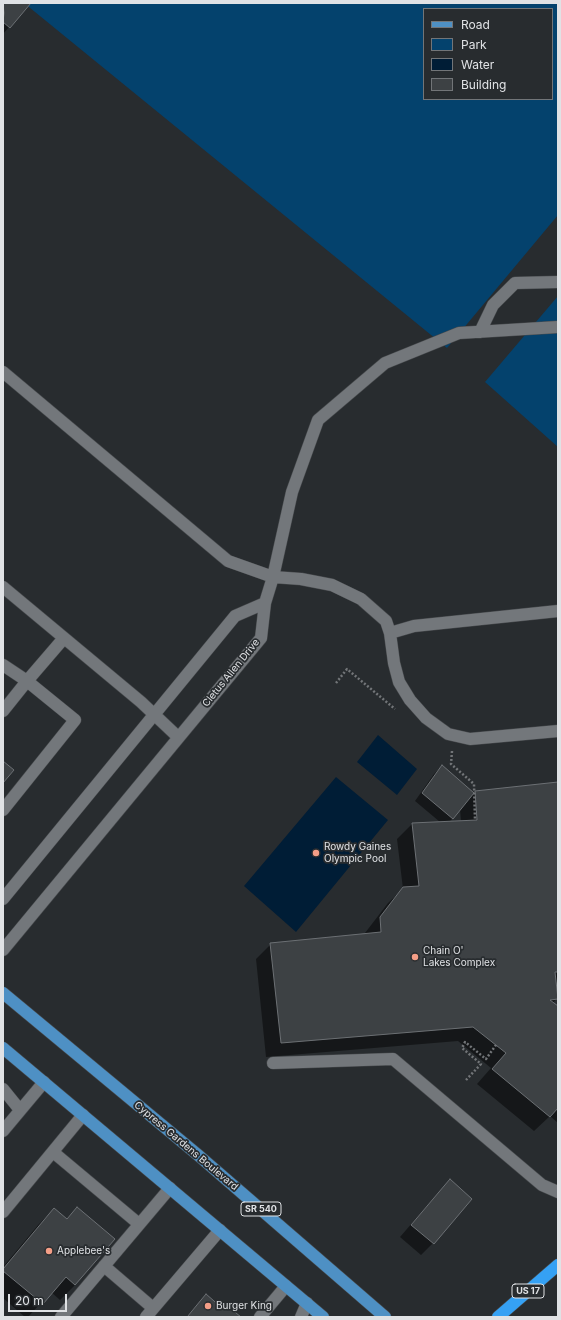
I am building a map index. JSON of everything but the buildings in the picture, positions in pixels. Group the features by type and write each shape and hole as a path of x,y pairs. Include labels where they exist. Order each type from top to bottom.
{"highway":[{"name":"US 17","path":"498,1317 558,1266"}],"main road":[{"name":"Cypress Gardens Boulevard","path":"3,993 198,1155 385,1317"},
{"path":"3,1048 323,1317"}],"street":[{"path":"480,332 493,305 515,283 558,282"},
{"name":"Cletus Allen Drive","path":"3,950 261,638 265,603 273,577 292,492 318,420 386,363 458,333 558,327"},
{"path":"3,372 228,561 273,577 301,579 332,585 361,599 386,621 390,633 394,662 399,682 410,700 426,718 448,734 470,739 558,731"},
{"path":"3,587 141,702 178,737"},
{"path":"3,899 236,616 265,603"},
{"path":"390,633 414,626 558,611"},
{"path":"3,711 64,638"},
{"path":"3,665 28,681 75,720 3,810"},
{"path":"273,1064 392,1059 542,1185 558,1192"},
{"path":"3,1131 44,1082"},
{"path":"3,1089 20,1110"},
{"path":"3,1212 83,1115"},
{"path":"53,1152 140,1224"},
{"path":"61,1317 170,1188"},
{"path":"104,1266 149,1313 220,1230"},
{"path":"260,1317 286,1286"},
{"path":"301,1317 307,1303"}],"path":[{"path":"452,751 451,764 474,784 475,820"},
{"path":"466,1080 481,1064 462,1048 465,1042 486,1059 496,1045"}],"green space":[{"path":"24,3 558,3 558,215 447,348"},
{"path":"558,296 558,447 485,382"}],"water":[{"path":"378,735 417,769 397,795 357,762"},
{"name":"Rowdy Gaines Olympic Pool","path":"336,777 388,820 296,932 244,886"}],"place":[{"name":"Rowdy Gaines Olympic Pool","path":"316,853"},
{"name":"Chain O' Lakes Complex","path":"415,957"},
{"name":"Applebee's","path":"49,1251"},
{"name":"Burger King","path":"208,1306"}]}
